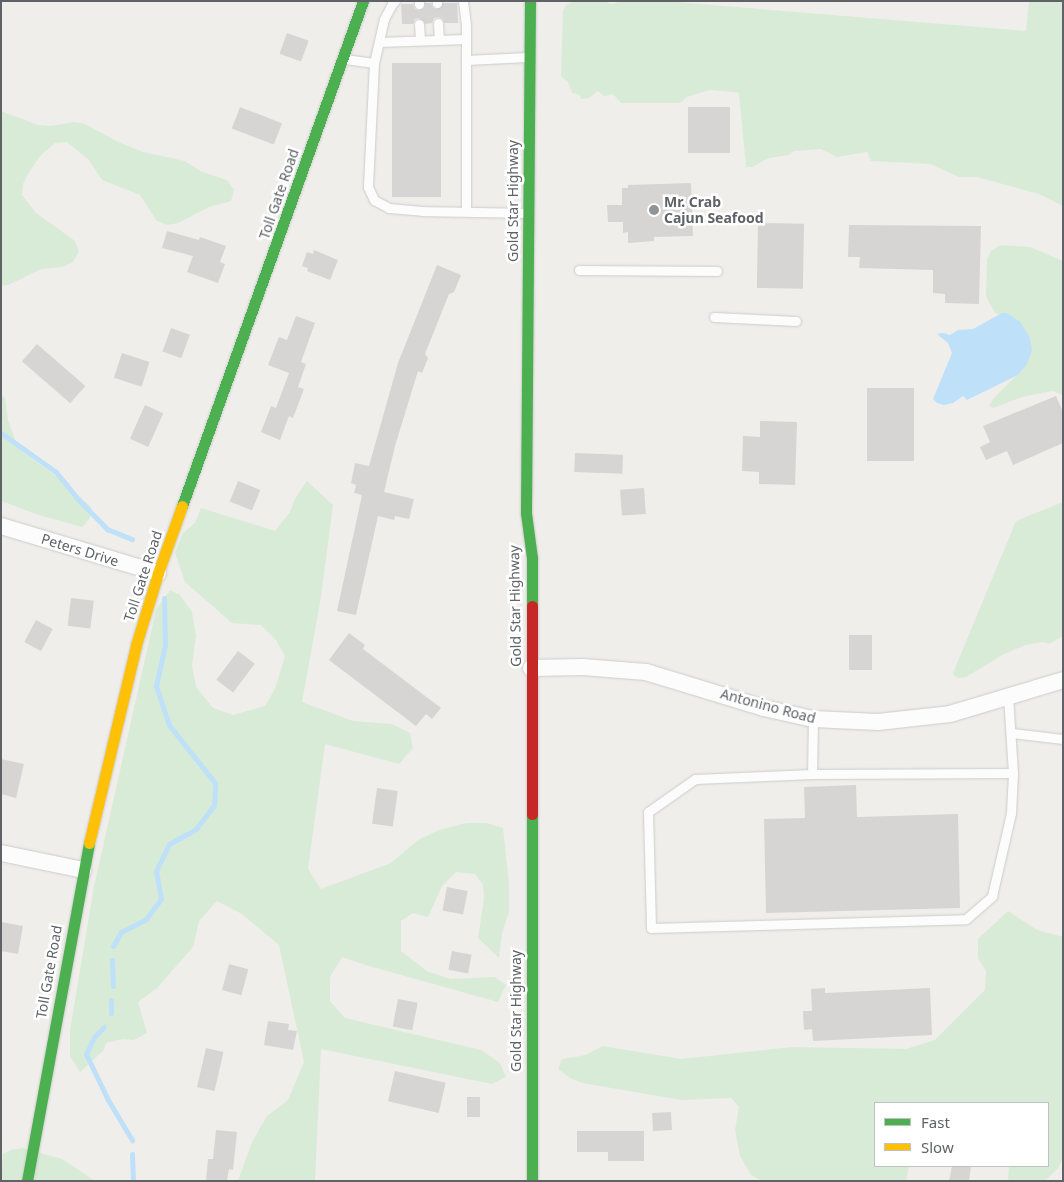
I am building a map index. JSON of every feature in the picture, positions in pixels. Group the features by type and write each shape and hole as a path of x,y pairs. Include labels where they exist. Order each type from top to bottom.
{"street":[{"name":"Toll Gate Road","path":"27,1181 83,870 121,702 158,573 279,240 363,1"},
{"name":"Gold Star Highway","path":"530,1 526,513 532,558 532,1181"},
{"name":"Peters Drive","path":"1,526 158,573"},
{"name":"Antonino Road","path":"531,668 583,667 646,672 764,708 813,719 878,722 950,714 1063,680"},
{"path":"1,853 83,870"}],"lane":[{"path":"395,1 384,19 374,62 368,187 374,200 389,208 529,214"},
{"path":"463,1 466,39 466,211"},
{"path":"438,23 439,40"},
{"path":"419,24 420,40"},
{"path":"379,42 466,39"},
{"path":"466,60 529,57"},
{"path":"342,58 374,62"},
{"path":"579,270 718,271"},
{"path":"714,318 796,321"},
{"path":"1008,696 1012,733 1013,774 1011,813 992,896 966,919 651,928 648,812 694,778 812,774 1013,774"},
{"path":"812,774 813,719"},
{"path":"1012,733 1063,739"}],"green space":[{"path":"575,1 603,1 611,4 623,1 663,1 1026,31 1029,1 1063,1 1063,206 1039,194 977,177 959,177 930,164 871,161 867,152 837,157 821,149 794,151 789,155 769,158 752,167 746,167 739,93 710,90 687,97 680,103 621,103 613,94 604,96 598,91 589,98 581,99 580,95 572,93 568,82 561,76 563,11 566,5"},
{"path":"1,111 38,125 51,126 74,122 85,124 116,141 143,152 185,161 200,171 227,180 234,190 231,201 209,207 178,223 167,225 156,220 140,195 102,180 89,160 67,142 55,143 41,155 28,174 23,184 22,195 36,213 75,241 79,252 73,262 63,267 41,269 8,285 1,286"},
{"path":"1000,245 1030,247 1063,261 1063,395 1052,391 1022,397 993,408 989,405 995,397 1023,369 1027,335 1017,322 995,313 986,296 987,260 991,251"},
{"path":"1,395 5,398 8,420 16,442 23,452 59,478 91,507 90,518 82,527 39,515 1,501"},
{"path":"307,481 333,505 321,597 302,702 353,721 392,724 410,733 413,748 399,764 325,744 308,869 321,889 391,863 418,840 439,830 467,823 486,823 503,828 509,884 509,912 502,933 499,958 478,938 484,898 483,885 475,874 456,872 442,886 428,917 413,913 401,921 401,951 428,972 451,979 495,977 506,985 498,1002 342,957 330,977 330,1001 345,1018 481,1050 500,1063 506,1077 492,1084 321,1049 315,1181 238,1181 252,1142 267,1116 288,1100 304,1062 279,945 242,914 217,901 199,921 193,947 157,988 138,1002 147,1033 134,1040 123,1039 106,1043 104,1050 80,1072 70,1056 70,1030 94,887 156,610 170,590 180,595 192,612 196,636 192,665 196,687 213,708 233,715 265,706 275,689 285,656 276,640 261,625 232,623 185,582 175,553 183,533 195,523 201,508 275,531 290,512 295,499"},
{"path":"1063,502 1063,636 1049,644 1043,642 1025,645 1002,655 966,677 959,678 954,676 953,673 1016,521"},
{"path":"1008,911 1037,930 1063,937 1062,1161 1045,1181 1008,1181 1009,1167 1049,1167 1049,1102 874,1102 874,1167 909,1167 906,1181 762,1181 751,1175 740,1156 735,1130 739,1107 731,1098 682,1100 582,1083 570,1078 558,1069 562,1059 586,1055 602,1046 681,1059 791,1047 906,1049 935,1040 985,990 986,971 978,958 978,939"},
{"path":"23,1148 62,1159 95,1181 1,1181 3,1154 11,1150"}],"water":[{"path":"1002,313 1007,313 1020,322 1030,338 1032,350 1027,364 1018,375 967,400 963,396 953,403 944,405 937,403 933,399 952,353 948,343 937,334 950,335 958,330 973,329"}],"building":[{"path":"425,3 431,3 433,8 437,9 443,3 457,3 458,23 444,23 443,19 438,17 434,18 432,23 425,24 419,18 415,19 413,24 402,24 401,4 413,4 415,9 419,10 424,8"},
{"path":"287,33 309,41 301,62 279,54"},
{"path":"392,63 441,63 441,197 392,197"},
{"path":"240,107 282,123 274,145 232,128"},
{"path":"688,107 730,107 730,153 688,153"},
{"path":"691,183 693,236 654,237 654,241 628,243 628,232 623,233 623,222 608,222 607,205 622,205 622,188 628,188 628,185"},
{"path":"758,223 804,224 803,289 757,288"},
{"path":"849,225 981,226 979,304 945,303 945,294 933,293 933,270 859,268 860,257 848,257"},
{"path":"167,231 199,240 200,237 226,246 220,262 225,264 218,283 187,272 193,256 162,248"},
{"path":"314,250 338,260 330,280 307,271 308,268 302,266 307,252 313,254"},
{"path":"437,265 461,275 454,292 449,294 425,354 428,358 422,373 418,371 395,446 384,492 414,499 409,519 395,516 394,520 378,516 356,615 337,611 362,495 354,493 356,485 351,483 355,463 369,466 398,363"},
{"path":"296,316 315,323 301,362 306,364 298,387 304,389 293,418 289,416 280,440 261,432 271,406 276,408 289,373 268,365 279,337 287,340"},
{"path":"171,328 190,335 181,358 162,351"},
{"path":"37,344 85,386 70,403 22,361"},
{"path":"122,353 150,362 142,387 114,378"},
{"path":"867,388 914,388 914,461 867,461"},
{"path":"1056,396 1063,412 1063,443 1013,465 1007,451 986,460 980,447 990,442 983,426"},
{"path":"145,405 163,413 148,447 130,439"},
{"path":"760,421 797,422 795,485 759,484 759,472 742,471 743,436 760,437"},
{"path":"575,453 623,455 622,474 574,472"},
{"path":"238,481 260,490 252,510 230,501"},
{"path":"644,488 646,514 622,516 620,490"},
{"path":"71,598 94,601 90,629 68,626"},
{"path":"36,620 53,629 41,651 24,642"},
{"path":"349,633 365,645 363,649 441,708 432,719 426,714 416,726 329,660"},
{"path":"849,635 872,635 872,670 849,670"},
{"path":"238,651 255,664 233,692 216,680"},
{"path":"1,759 24,764 16,798 1,794"},
{"path":"856,785 857,817 958,814 960,908 766,913 764,819 805,818 804,787"},
{"path":"377,788 398,791 393,827 372,824"},
{"path":"447,887 468,891 463,915 442,911"},
{"path":"1,922 23,926 18,954 1,951"},
{"path":"452,951 472,955 468,973 448,970"},
{"path":"229,964 248,969 241,995 222,990"},
{"path":"825,988 825,993 930,988 932,1035 813,1041 812,1029 804,1030 803,1011 812,1011 811,989"},
{"path":"398,999 418,1003 412,1030 393,1026"},
{"path":"268,1021 289,1024 288,1030 297,1031 293,1050 264,1045"},
{"path":"206,1048 224,1052 215,1091 197,1087"},
{"path":"395,1071 446,1083 439,1113 388,1101"},
{"path":"467,1097 480,1097 480,1117 467,1117"},
{"path":"671,1112 672,1130 653,1131 652,1113"},
{"path":"216,1130 237,1132 233,1170 229,1169 227,1181 206,1181 208,1159 213,1159"},
{"path":"577,1131 644,1131 644,1161 608,1161 608,1152 577,1152"},
{"path":"952,1167 971,1167 969,1181 949,1181"}],"waterway":[{"path":"1,433 56,472 76,497 107,529 132,539"},
{"path":"113,946 121,932 146,919 161,899 156,871 169,844 196,829 214,805 215,783 169,725 156,686 165,645 164,598"},
{"path":"112,960 113,986"},
{"path":"111,1000 111,1013"},
{"path":"104,1027 94,1037 86,1054 108,1100 132,1140"},
{"path":"132,1154 133,1181"}],"traffic: fast":[{"path":"182,506 363,1"},
{"path":"530,1 526,513 532,558 532,606"},
{"path":"532,814 532,1181"},
{"path":"27,1181 89,843"}],"traffic: slow":[{"path":"89,843 136,645 158,573 182,506"}],"traffic: jam":[{"path":"532,606 532,814"}],"place":[{"name":"Mr. Crab Cajun Seafood","path":"654,210"}]}
